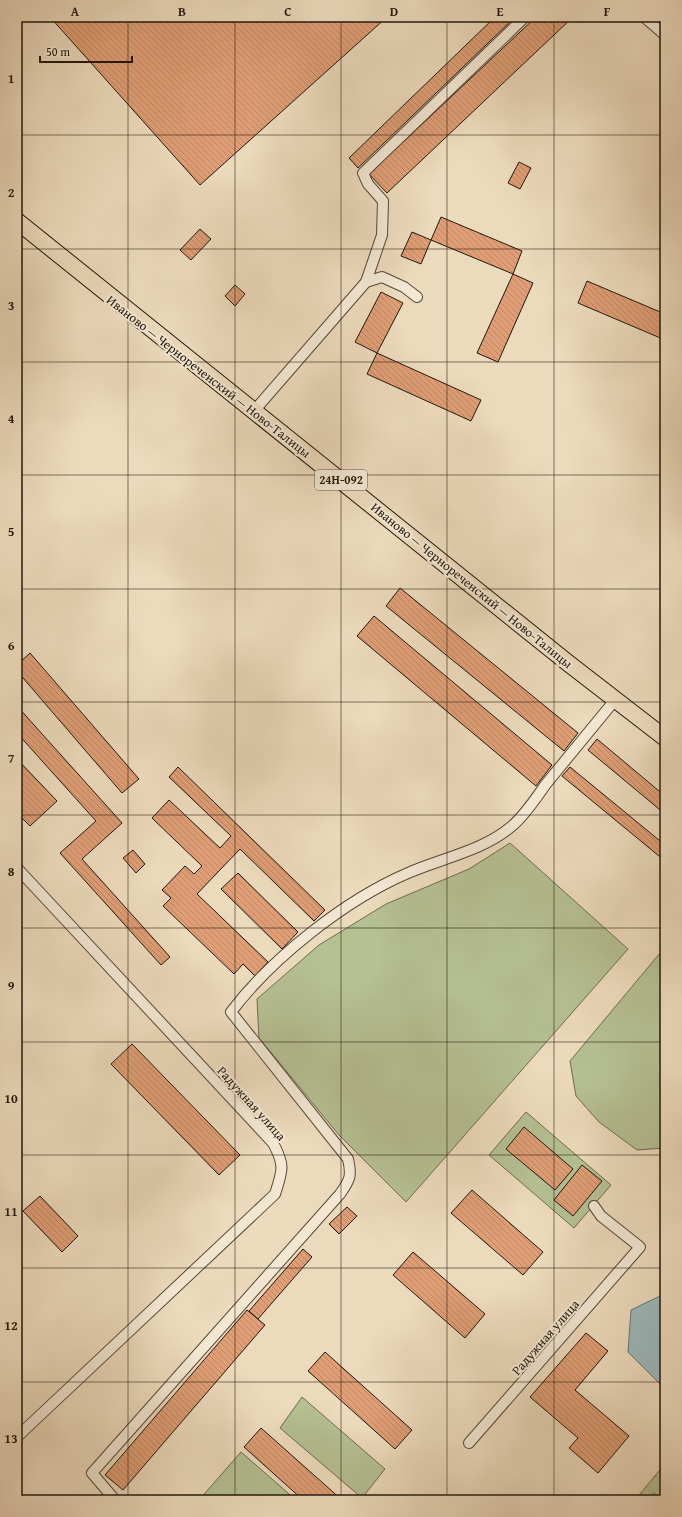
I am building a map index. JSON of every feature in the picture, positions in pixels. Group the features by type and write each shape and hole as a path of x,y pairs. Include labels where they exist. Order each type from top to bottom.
{"main road":[{"name":"Иваново — Чернореченский — Ново-Талицы","path":"17,222 665,738"}],"street":[{"path":"254,411 366,282 382,235 383,201 368,184 363,173 525,17"},
{"path":"644,17 665,35"},
{"path":"366,282 382,277 404,287 417,298"},
{"path":"116,1500 92,1473 340,1194 350,1180 351,1170 348,1159 231,1012 246,992 289,952 346,908 407,873 489,842 512,826 616,700"},
{"name":"Радужная улица","path":"17,868 273,1142 281,1158 282,1169 275,1194 17,1437"},
{"name":"Радужная улица","path":"469,1443 640,1247 601,1216 594,1206"}],"green space":[{"path":"510,843 628,949 406,1202 339,1135 259,1038 257,999 319,945 386,904 469,869"},
{"path":"665,947 665,1148 637,1150 599,1122 576,1096 570,1061"},
{"path":"526,1112 611,1185 574,1228 489,1155"},
{"path":"302,1397 385,1469 362,1498 280,1428"},
{"path":"241,1452 296,1500 199,1500"},
{"path":"665,1464 665,1500 635,1500 664,1465"}],"water":[{"path":"662,1295 665,1296 665,1389 628,1352 631,1310"}],"building":[{"path":"50,17 387,17 200,185"},
{"path":"495,17 515,17 358,168 349,158"},
{"path":"536,17 573,17 387,193 369,174"},
{"path":"519,162 531,168 520,189 508,183"},
{"path":"441,217 522,251 513,274 431,240"},
{"path":"200,229 211,239 191,260 180,250"},
{"path":"412,232 431,240 421,264 401,256"},
{"path":"513,274 533,283 498,362 477,353"},
{"path":"587,281 665,314 665,340 578,303"},
{"path":"235,285 245,294 235,306 225,296"},
{"path":"381,292 403,303 377,353 355,342"},
{"path":"377,353 481,400 471,421 367,374"},
{"path":"400,588 578,733 564,751 386,606"},
{"path":"374,616 552,765 536,786 357,636"},
{"path":"30,653 139,779 122,793 17,671 17,665"},
{"path":"17,706 122,823 82,859 170,957 161,965 60,853 96,821 17,733"},
{"path":"597,739 665,796 665,814 588,750"},
{"path":"17,759 57,801 30,826 17,813"},
{"path":"178,767 325,910 314,921 240,849 197,894 268,962 255,976 243,964 234,974 163,906 171,898 162,890 185,866 194,874 202,866 152,818 169,800 220,848 231,836 169,777"},
{"path":"570,767 665,845 665,861 562,776"},
{"path":"133,850 145,864 136,873 123,858"},
{"path":"238,873 298,932 282,949 221,889"},
{"path":"132,1044 240,1155 219,1175 111,1064"},
{"path":"524,1127 573,1169 555,1190 506,1149"},
{"path":"582,1165 602,1181 573,1216 554,1200"},
{"path":"472,1190 543,1252 523,1275 451,1213"},
{"path":"40,1196 78,1236 62,1252 23,1211"},
{"path":"347,1207 357,1216 339,1234 329,1224"},
{"path":"303,1249 312,1257 258,1319 249,1311"},
{"path":"413,1252 485,1314 465,1338 393,1275"},
{"path":"247,1310 265,1325 123,1490 105,1475"},
{"path":"586,1333 608,1351 575,1390 629,1436 598,1473 569,1448 578,1438 530,1397"},
{"path":"325,1352 412,1430 395,1449 308,1371"},
{"path":"261,1428 342,1500 303,1500 244,1447"}]}
